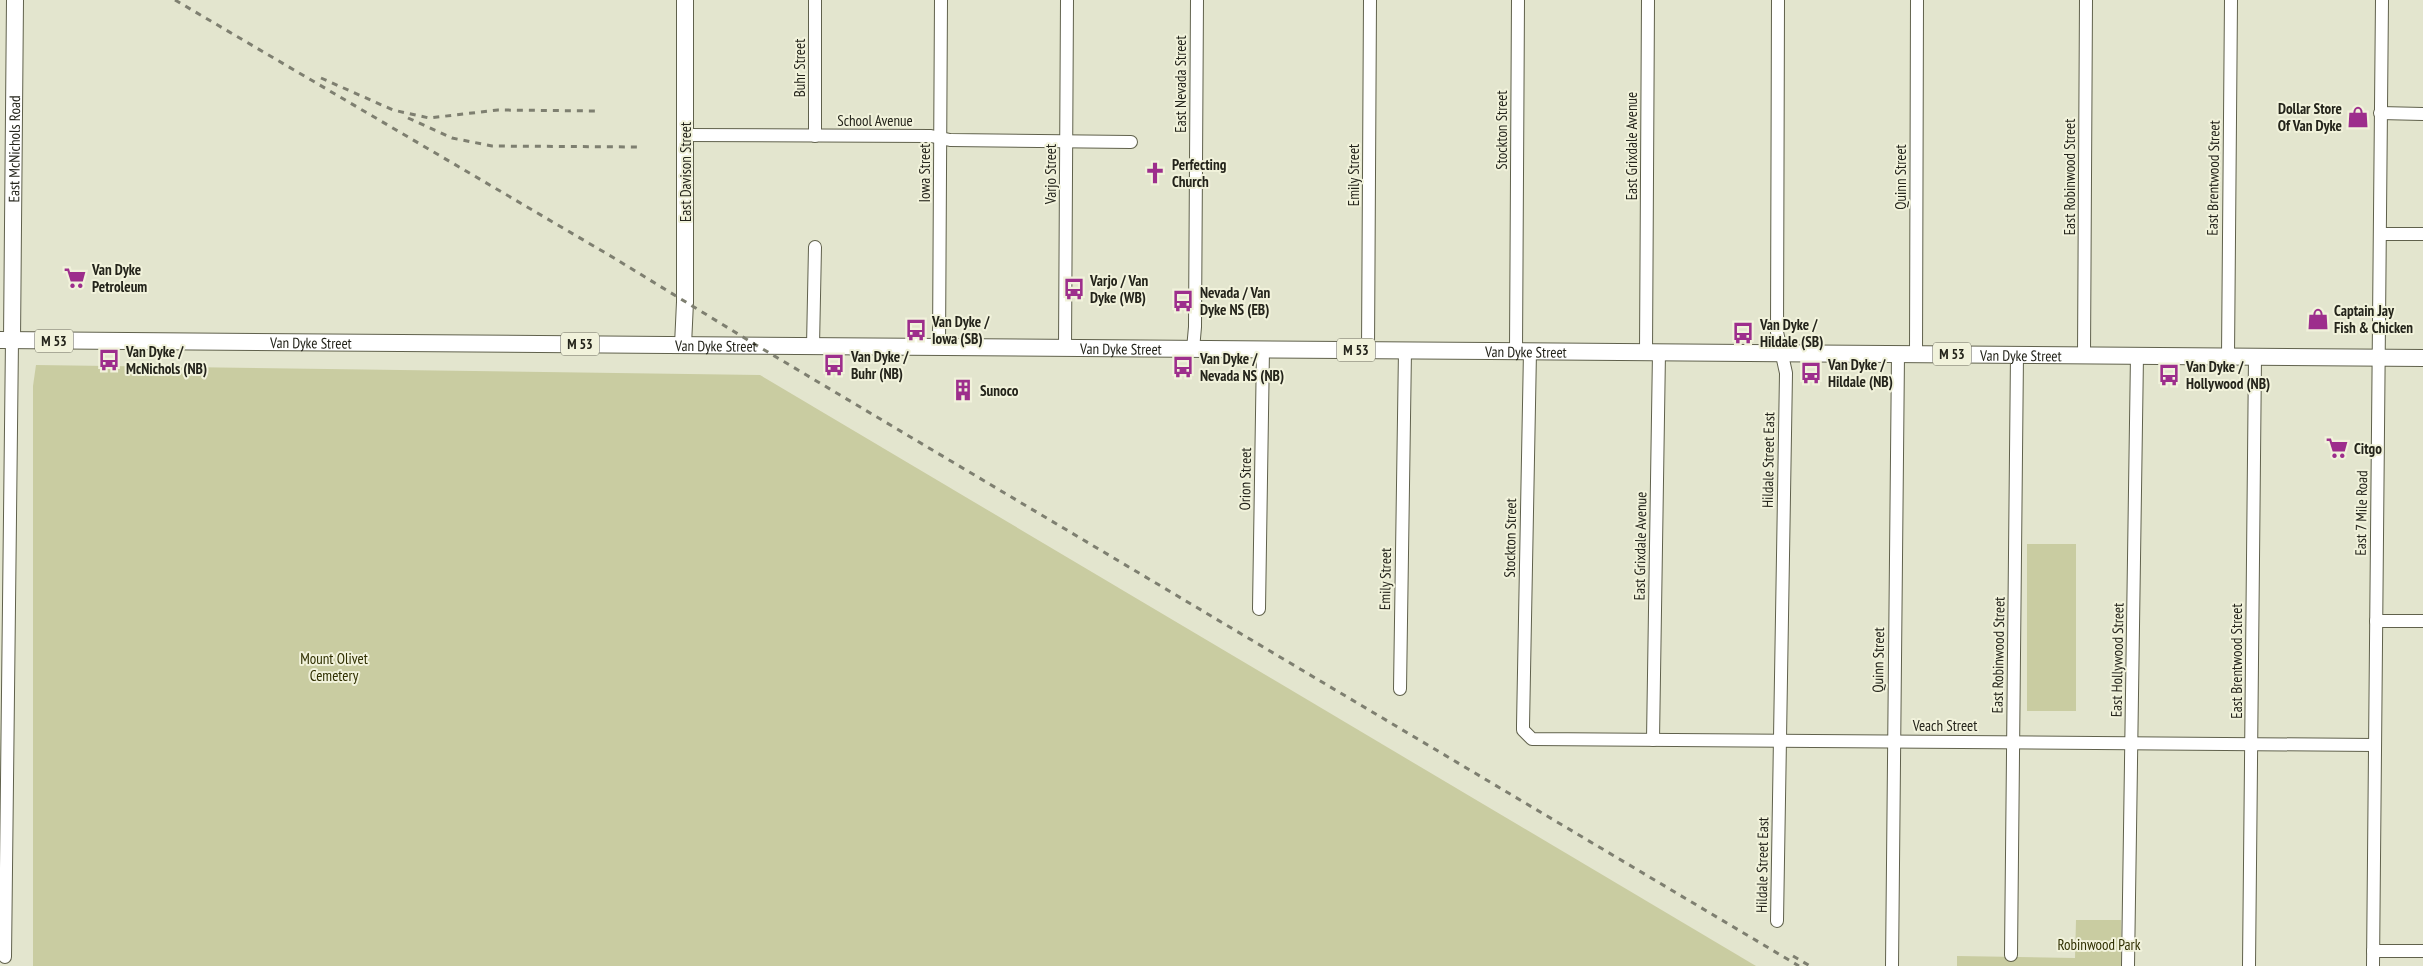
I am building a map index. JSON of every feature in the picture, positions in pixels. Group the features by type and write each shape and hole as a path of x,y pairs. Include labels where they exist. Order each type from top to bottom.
{"main road":[{"name":"East McNichols Road","path":"6,340 15,0"},
{"name":"East Davison Street","path":"683,345 685,302 685,0"},
{"name":"Van Dyke Street","path":"6,340 2423,358"}],"street":[{"name":"Buhr Street","path":"815,0 815,136"},
{"name":"Iowa Street","path":"939,347 941,0"},
{"name":"Varjo Street","path":"1064,348 1067,0"},
{"name":"East Nevada Street","path":"1193,349 1195,327 1197,0"},
{"name":"Emily Street","path":"1368,350 1370,0"},
{"name":"Stockton Street","path":"1518,0 1523,351 1523,726"},
{"name":"East Grixdale Avenue","path":"1648,0 1652,352 1653,740"},
{"name":"Hildale Street East","path":"1777,922 1786,373 1777,332 1778,0"},
{"name":"Quinn Street","path":"1916,354 1917,0"},
{"name":"East Robinwood Street","path":"2084,355 2086,0"},
{"name":"East Brentwood Street","path":"2228,356 2231,0"},
{"name":"East 7 Mile Road","path":"2373,966 2382,0"},
{"path":"2380,113 2423,114"},
{"name":"School Avenue","path":"684,135 1131,142"},
{"path":"2380,234 2423,234"},
{"path":"813,346 815,247"},
{"name":"East McNichols Road","path":"6,340 3,881 6,957"},
{"name":"Orion Street","path":"1259,608 1263,349"},
{"name":"Emily Street","path":"1400,689 1405,350"},
{"name":"Quinn Street","path":"1892,966 1898,354"},
{"name":"East Robinwood Street","path":"2011,955 2017,354"},
{"name":"East Hollywood Street","path":"2128,966 2137,355"},
{"name":"East Brentwood Street","path":"2249,966 2255,356"},
{"path":"2376,621 2423,621"},
{"name":"Veach Street","path":"1523,726 1523,730 1528,736 1538,740 2375,745"},
{"path":"2373,951 2423,952"}],"green space":[{"name":"Mount Olivet Cemetery","path":"36,365 760,375 1756,966 33,966 33,386"},
{"path":"2027,544 2076,544 2076,711 2027,711"},
{"name":"Robinwood Park","path":"2076,920 2121,920 2121,966 1957,966 1957,956 2075,958"}],"railway":[{"path":"175,0 614,258 756,345 1799,966"},
{"path":"321,78 393,110 429,118 498,110 600,111"},
{"path":"408,118 452,138 492,146 642,147"},
{"path":"1793,956 1810,966"}],"place":[{"name":"Dollar Store Of Van Dyke","path":"2358,117"},
{"name":"Perfecting Church","path":"1155,173"},
{"name":"Van Dyke Petroleum","path":"75,278"},
{"name":"Varjo / Van Dyke (WB)","path":"1074,289"},
{"name":"Nevada / Van Dyke NS (EB)","path":"1183,301"},
{"name":"Captain Jay Fish & Chicken","path":"2318,319"},
{"name":"Van Dyke / Iowa (SB)","path":"916,330"},
{"name":"Van Dyke / Hildale (SB)","path":"1743,333"},
{"name":"Van Dyke / McNichols (NB)","path":"109,360"},
{"name":"Van Dyke / Buhr (NB)","path":"834,365"},
{"name":"Van Dyke / Nevada NS (NB)","path":"1183,367"},
{"name":"Van Dyke / Hildale (NB)","path":"1811,373"},
{"name":"Van Dyke / Hollywood (NB)","path":"2169,375"},
{"name":"Sunoco","path":"963,390"},
{"name":"Citgo","path":"2337,448"}]}
